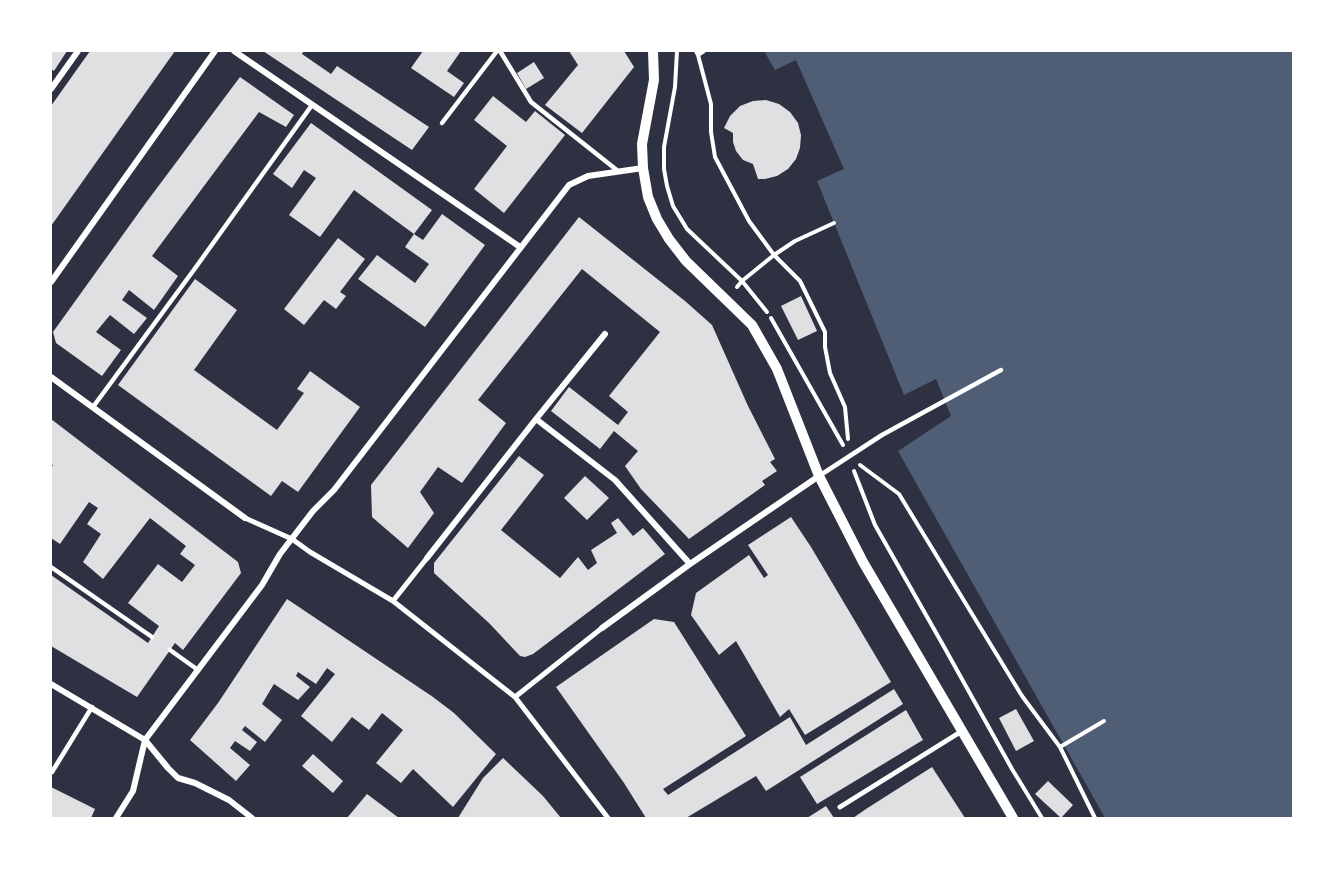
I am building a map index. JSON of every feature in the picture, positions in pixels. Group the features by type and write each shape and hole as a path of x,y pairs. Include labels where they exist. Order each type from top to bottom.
{"street":[{"path":"51,89 78,51"},
{"path":"51,282 215,51"},
{"path":"234,51 520,248"},
{"path":"653,51 654,80 642,144 648,197 657,219 686,261 752,325 777,369 819,476 863,562 1013,818"},
{"path":"116,818 133,791 145,741 262,585 280,554 334,490 569,185 588,176 643,168"},
{"path":"393,601 605,334"},
{"path":"51,377 245,518 292,539 393,601 515,697 608,818"},
{"path":"536,419 615,480 690,564"},
{"path":"515,697 602,628 690,564 819,476"},
{"path":"51,684 145,741 178,778 195,783 229,800 252,818"},
{"path":"840,807 962,731"}],"lane":[{"path":"442,123 498,51 531,102 618,171"},
{"path":"93,407 312,105"},
{"path":"819,476 882,435 1001,370"},
{"path":"51,567 152,637"},
{"path":"170,650 198,670"},
{"path":"52,772 92,707"}],"path":[{"path":"677,51 675,87 664,147 664,169 673,206 687,230 742,281 795,241 834,223"},
{"path":"704,51 697,53 711,104 711,132 715,157 749,220 774,255 800,281 825,332 830,374 845,406 849,457 875,525 1042,818"},
{"path":"849,457 899,494 1022,696 1060,747 1095,818"},
{"path":"1060,747 1104,722"}],"water":[{"path":"764,51 1293,51 1293,818 1105,818 898,451 951,416 936,379 904,395 817,181 844,169 796,60 775,70"}],"building":[{"path":"51,51 67,51 54,71 51,69"},
{"path":"90,51 175,51 51,226 51,106"},
{"path":"263,51 304,51 302,54 331,74 337,66 429,127 412,150"},
{"path":"423,51 461,51 447,71 464,83 454,97 411,68"},
{"path":"569,51 624,51 634,67 582,133 545,105 578,65"},
{"path":"534,62 544,78 526,89 517,73"},
{"path":"240,77 294,115 286,127 259,112 152,256 178,276 154,310 129,290 122,300 147,318 134,334 110,315 96,332 121,350 102,376 56,343 53,332"},
{"path":"493,96 526,122 535,111 565,135 504,213 474,189 507,146 474,120"},
{"path":"766,100 779,104 790,112 798,123 801,135 800,148 796,159 788,169 777,176 758,179 753,164 743,160 736,151 733,133 724,128 730,116 740,106 753,101"},
{"path":"311,123 432,210 414,234 354,190 320,237 289,215 316,178 304,170 292,188 273,174"},
{"path":"442,214 485,245 425,327 358,279 377,255 415,283 429,264 405,247 414,234 423,240"},
{"path":"579,217 712,325 748,406 775,459 770,462 777,471 762,481 765,485 689,539 641,489 625,466 638,451 614,431 600,449 551,411 569,387 618,425 628,412 609,396 660,332 582,269 478,400 506,423 462,483 438,467 420,492 434,513 408,548 372,517 371,485"},
{"path":"338,238 365,259 340,292 346,296 336,309 324,300 304,325 284,309"},
{"path":"195,279 237,310 194,370 277,430 304,393 297,389 310,371 360,407 298,492 282,481 271,496 118,385"},
{"path":"801,296 817,331 798,340 781,306"},
{"path":"51,419 238,562 241,573 183,650 175,643 137,697 51,646 51,575 148,643 159,626 128,603 158,564 182,582 195,565 180,554 186,546 150,518 103,579 83,562 101,534 87,524 98,508 89,502 60,544 51,538 51,468 53,465 51,464"},
{"path":"519,456 544,475 501,530 560,578 578,557 588,570 597,563 591,550 617,533 611,523 618,518 633,536 643,528 665,554 533,654 525,657 520,656 489,623 434,573 434,563"},
{"path":"585,476 609,498 587,520 564,498"},
{"path":"791,517 891,682 805,735 789,709 780,717 736,641 719,655 691,615 696,593 749,555 764,578 768,575 748,545"},
{"path":"287,599 433,697 454,713 496,754 453,807 413,769 401,783 376,763 403,730 382,713 369,730 352,717 332,742 301,716 335,674 327,668 316,684 298,672 296,676 310,687 298,700 274,684 262,704 282,720 265,742 245,726 242,730 257,742 250,751 235,741 230,748 250,765 236,781 190,740 218,703"},
{"path":"654,619 674,622 746,736 663,789 668,795 790,717 806,745 894,689 903,704 766,791 756,776 686,818 646,818 556,687"},
{"path":"1016,709 1034,741 1016,751 999,718"},
{"path":"906,710 923,740 817,804 800,777"},
{"path":"313,754 343,781 333,793 302,766"},
{"path":"503,758 543,796 561,818 458,818 483,778"},
{"path":"932,767 965,818 853,818 866,809"},
{"path":"1048,781 1073,805 1061,818 1035,794"},
{"path":"51,787 95,809 91,818 51,818"},
{"path":"367,794 399,818 347,818"},
{"path":"826,806 834,818 807,818"}]}
